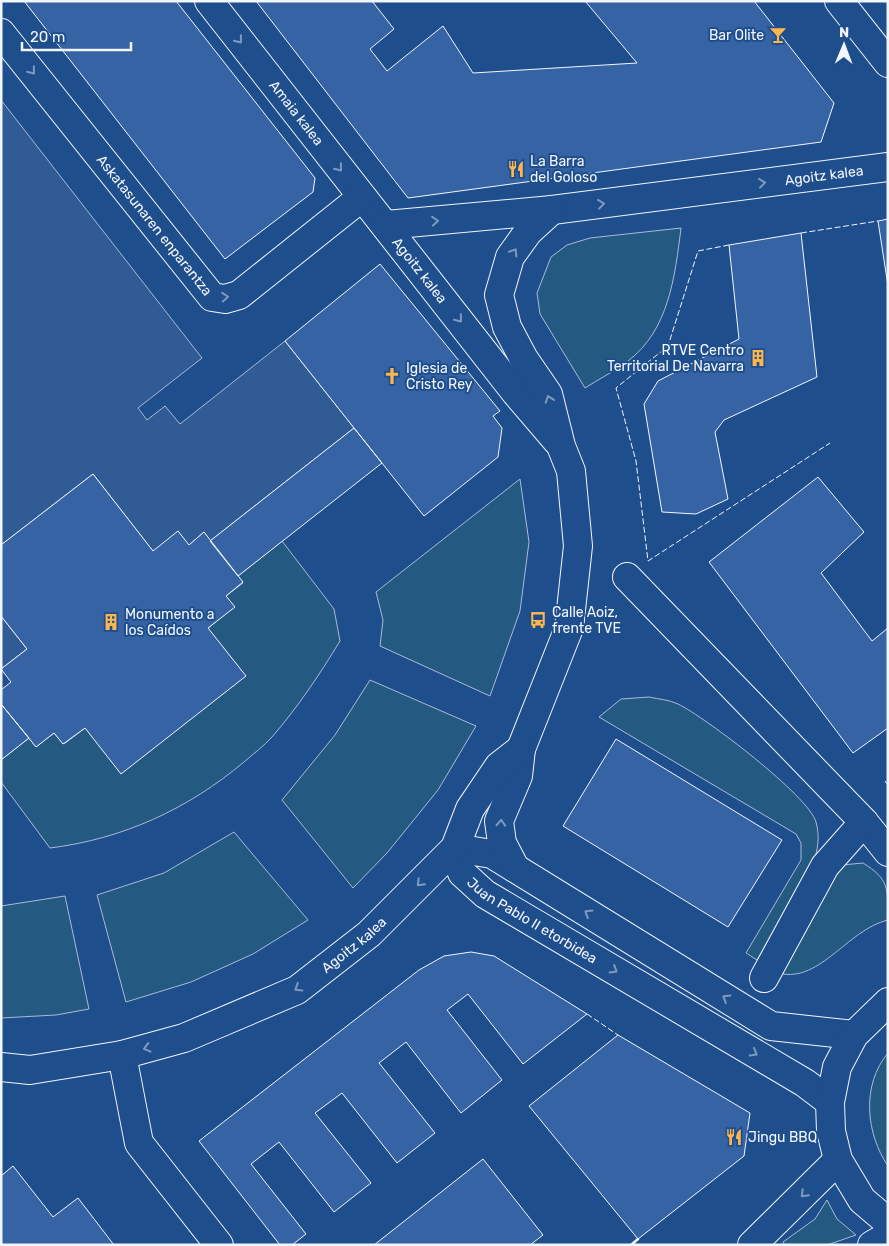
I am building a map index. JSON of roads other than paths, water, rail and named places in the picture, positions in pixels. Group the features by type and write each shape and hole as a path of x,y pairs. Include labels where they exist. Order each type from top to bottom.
{"street":[{"name":"Amaia kalea","path":"209,1 386,226"},
{"path":"839,1 888,63"},
{"name":"Askatasunaren enparantza","path":"1,33 212,297 225,299 239,295 362,197"},
{"name":"Agoitz kalea","path":"386,226 552,210 888,167"},
{"name":"Agoitz kalea","path":"515,868 502,843 498,821 518,776 521,749 568,628 578,546 571,471 561,446 548,394 524,359 507,327 499,295 510,257 528,232 552,210"},
{"name":"Agoitz kalea","path":"386,226 516,393 561,446"},
{"path":"627,577 864,822 888,852"},
{"name":"Agoitz kalea","path":"1,1067 30,1070 122,1056 184,1038 297,990 369,934 455,848 470,810 499,766 521,749"},
{"path":"764,978 824,866 864,822"},
{"name":"Juan Pablo II etorbidea","path":"830,1102 805,1083 485,894 462,873 455,848 492,854 771,1026 854,1035"},
{"path":"888,1002 854,1035 837,1067 830,1102 831,1131 838,1160 862,1200 888,1222"},
{"path":"122,1056 139,1143 219,1245"},
{"path":"752,1245 838,1160"},
{"path":"872,1245 888,1236"}],"place":[{"name":"Bar Olite","path":"778,35"},
{"name":"La Barra del Goloso","path":"516,169"},
{"name":"RTVE Centro Territorial De Navarra","path":"758,358"},
{"name":"Iglesia de Cristo Rey","path":"392,376"},
{"name":"Calle Aoiz, frente TVE","path":"538,620"},
{"name":"Monumento a los Caídos","path":"111,622"},
{"name":"Jingu BBQ","path":"734,1137"}]}
